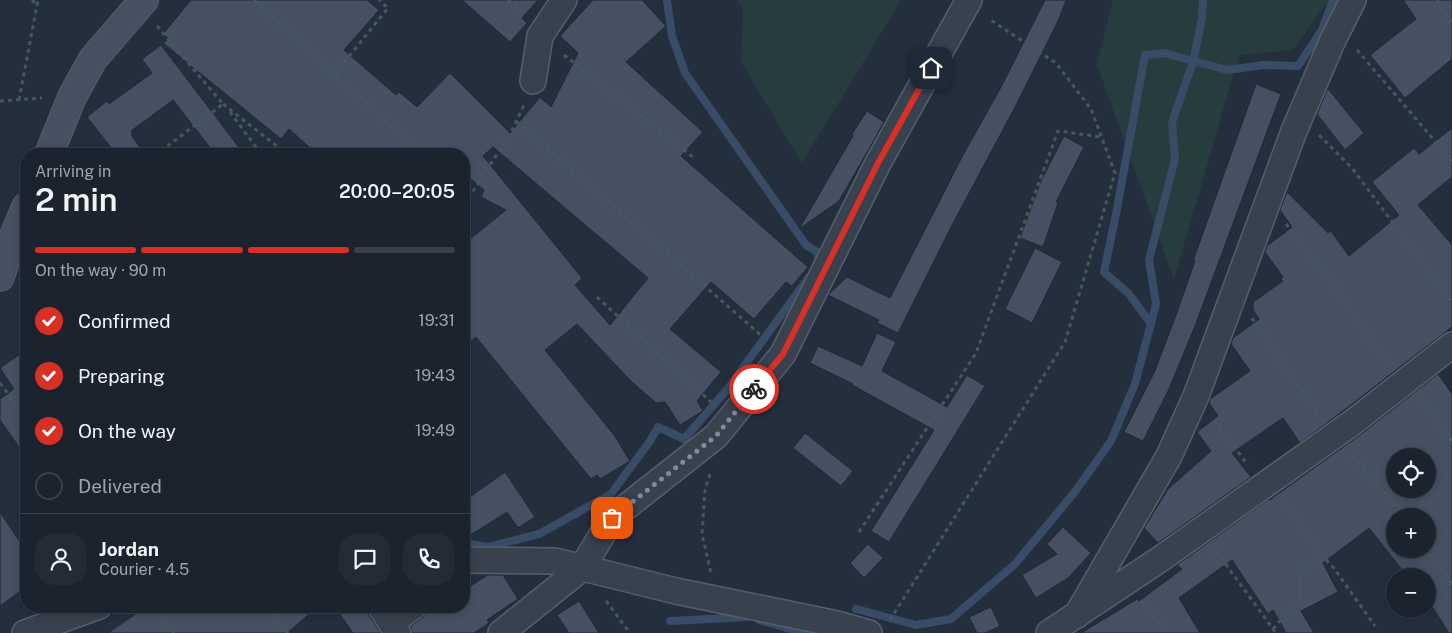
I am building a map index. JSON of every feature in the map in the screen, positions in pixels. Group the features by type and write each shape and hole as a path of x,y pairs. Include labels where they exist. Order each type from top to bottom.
{"street":[{"path":"533,81 540,36 564,0"},
{"path":"1077,614 1169,456 1196,396 1266,205 1301,116 1353,0"},
{"path":"51,148 72,97 93,59 142,3"},
{"path":"501,633 582,568 612,518 716,436 783,354 878,163 968,3"},
{"path":"0,277 20,221"},
{"path":"1049,633 1128,581 1333,436 1452,345"},
{"path":"470,563 555,562 718,600 837,624 878,629"},
{"path":"25,633 80,613"},
{"path":"390,621 403,613"}],"path":[{"path":"32,0 37,6"},
{"path":"19,100 38,0"},
{"path":"254,0 416,148"},
{"path":"334,75 388,8 379,0"},
{"path":"1437,0 1452,22"},
{"path":"142,3 223,104 279,148"},
{"path":"878,629 1065,342 1115,173 1091,109 1056,63 968,3"},
{"path":"540,36 693,158"},
{"path":"1335,37 1353,46 1452,161"},
{"path":"470,197 510,134 533,81"},
{"path":"0,101 72,97"},
{"path":"165,148 223,104"},
{"path":"227,107 257,148"},
{"path":"1301,116 1352,168 1452,302"},
{"path":"516,122 783,354"},
{"path":"859,532 976,353 1058,131 1101,137"},
{"path":"1266,205 1274,208 1404,382 1452,441"},
{"path":"598,297 730,419"},
{"path":"1229,306 1251,317 1333,436 1385,492 1397,508"},
{"path":"0,383 20,410"},
{"path":"1196,396 1264,485 1295,516 1324,559 1333,567 1375,626"},
{"path":"711,473 705,490 702,534 718,600"},
{"path":"1200,530 1276,633"},
{"path":"1433,558 1452,584"},
{"path":"1273,629 1301,596 1300,570 1324,559"},
{"path":"1128,581 1167,633"},
{"path":"159,613 174,633"},
{"path":"273,613 288,633"}],"green space":[{"path":"737,0 901,0 802,163 741,62 743,9"},
{"path":"1113,0 1329,0 1293,50 1239,55 1174,279 1097,65"}],"building":[{"path":"191,0 367,0 379,10 344,50 396,95 399,92 417,107 450,73 510,133 540,97 551,107 578,53 560,36 593,0 642,0 666,26 626,62 703,132 681,156 808,267 792,286 786,282 754,319 711,282 670,329 721,372 697,401 703,411 680,425 665,402 656,403 631,381 577,324 545,350 614,435 630,461 600,479 597,475 591,479 476,337 470,342 470,239 506,210 481,197 484,190 470,178 470,148 310,148 289,129 281,139 163,43 169,39 163,34","holes":["493,147 648,278 610,325 575,285 582,278 483,156"]},
{"path":"462,0 538,0 522,18 527,23 510,42"},
{"path":"1045,0 1066,0 1059,19 1013,111 952,225 898,333 877,323 879,320 828,295 847,277 890,298"},
{"path":"1403,0 1452,0 1452,59 1405,98 1370,55 1416,19"},
{"path":"161,45 239,148 210,148 173,100 131,131 133,133 131,135 141,148 111,148 87,117 107,101 109,104 152,73 142,59"},
{"path":"1256,84 1281,94 1195,326 1169,389 1143,441 1124,432 1154,373 1175,318 1195,261 1193,261"},
{"path":"1327,90 1329,90 1364,133 1345,150 1317,114"},
{"path":"867,111 884,122 839,201 799,229 853,136 852,134"},
{"path":"1452,128 1452,177 1418,205 1452,245 1452,327 1300,443 1283,418 1232,453 1251,477 1158,543 1144,528 1168,489 1211,451 1197,432 1218,416 1209,403 1210,399 1250,371 1231,344 1233,338 1259,319 1253,310 1253,302 1283,281 1281,279 1283,277 1265,252 1267,246 1292,227 1280,210 1287,192 1328,233 1331,231 1349,256 1399,215 1372,182 1414,148 1419,154"},
{"path":"1064,136 1084,147 1056,202 1058,203 1043,247 1020,238 1041,181"},
{"path":"1035,248 1062,262 1032,323 1005,309"},
{"path":"877,333 896,342 882,371 947,407 967,375 985,386 889,542 871,531 934,430 853,384 810,363 818,346 862,366"},
{"path":"20,354 20,448 0,420 0,399 14,389 0,368"},
{"path":"1438,374 1452,394 1452,633 1449,633 1436,613 1436,568 1401,568 1393,558 1436,558 1436,508 1386,508 1386,549 1369,528 1323,563 1338,592 1301,611 1314,633 1286,633 1273,610 1268,614 1232,560 1179,598 1200,633 1081,633 1137,599 1139,601 1182,569 1177,565 1360,435"},
{"path":"805,433 853,471 841,486 793,448"},
{"path":"505,472 535,517 518,528 507,512 470,535 470,497"},
{"path":"0,512 20,542 20,591 0,606"},
{"path":"1063,527 1091,553 1068,578 1036,598 1022,575 1057,554 1047,544"},
{"path":"868,544 883,558 864,578 850,563"},
{"path":"488,575 503,575 518,599 487,620 489,623 474,633 412,633 411,626 426,613 470,613 470,586"},
{"path":"579,601 599,633 569,633 557,615"},
{"path":"991,607 1000,626 985,633 977,633 969,617"},
{"path":"137,613 311,613 287,633 108,633"},
{"path":"339,613 368,613 381,633 353,633"}],"waterway":[{"path":"667,0 672,36 685,73 806,245 819,253 817,263"},
{"path":"856,609 916,625 951,619 1015,564 1074,493 1111,441 1135,384 1156,304 1149,260 1175,159 1172,122 1193,62 1202,18 1203,0"},
{"path":"1151,324 1129,294 1104,272 1145,55 1164,53 1227,70 1264,65 1298,66 1322,30 1333,0"},
{"path":"470,544 488,547 539,534 611,494 658,427 684,439 726,391 809,277"},
{"path":"670,621 747,617"},
{"path":"759,620 805,633"}],"way so far":[{"path":"612,518 716,436 754,389"}],"route":[{"path":"754,389 783,354 878,163 931,68"}]}
